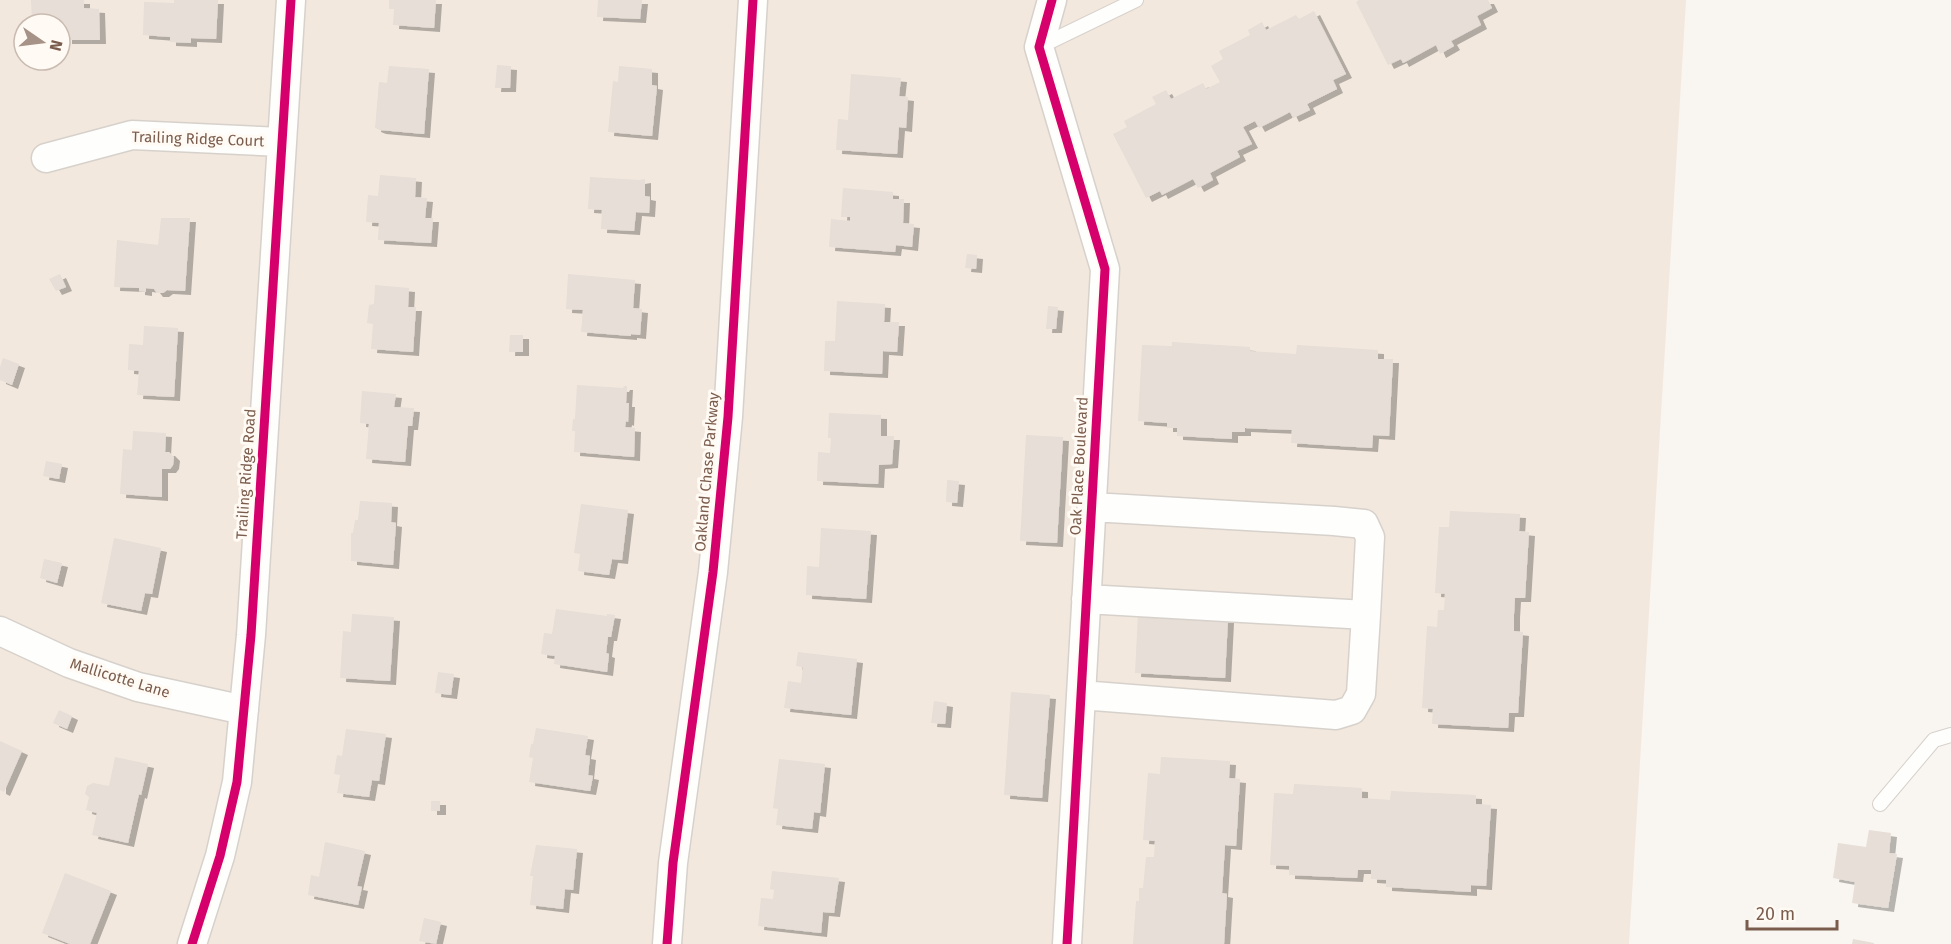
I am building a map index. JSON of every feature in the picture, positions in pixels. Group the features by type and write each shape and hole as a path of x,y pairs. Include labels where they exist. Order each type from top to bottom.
{"street":[{"name":"Trailing Ridge Road","path":"192,944 220,856 237,782 251,635 291,0"},
{"name":"Oakland Chase Parkway","path":"668,944 673,863 713,572 728,417 753,0"},
{"path":"1039,47 1052,0"},
{"name":"Oak Place Boulevard","path":"1039,47 1105,269 1067,944"},
{"name":"Trailing Ridge Court","path":"46,158 132,135 282,142"},
{"path":"1081,695 1336,715 1352,710 1360,694 1366,615 1370,537 1364,524 1092,507"},
{"path":"1086,599 1366,615"},
{"name":"Mallicotte Lane","path":"0,631 69,663 138,687 244,710"}],"lane":[{"path":"1039,47 1136,0"},
{"path":"1880,804 1934,740 1951,735"}],"shaded area":[{"path":"0,0 1686,0 1629,944 0,944"}],"building":[{"path":"31,0 84,0 84,8 99,9 100,40 72,40 72,12 32,12"},
{"path":"174,0 218,0 216,39 191,38 191,43 170,42 170,37 143,35 144,2 174,3"},
{"path":"389,0 436,0 434,28 393,25 394,9 389,9"},
{"path":"598,0 642,0 640,19 597,17"},
{"path":"1359,0 1488,0 1492,8 1477,16 1481,25 1451,41 1454,46 1440,54 1436,45 1403,63 1401,59 1388,65 1356,2"},
{"path":"1314,11 1346,74 1333,80 1337,89 1307,104 1310,110 1293,118 1290,112 1259,128 1255,121 1243,127 1252,144 1237,151 1240,157 1210,173 1213,180 1198,188 1193,179 1162,195 1160,191 1146,198 1113,134 1127,127 1124,121 1156,104 1152,97 1166,90 1171,99 1203,83 1206,89 1220,82 1211,66 1223,59 1219,51 1250,35 1248,30 1262,22 1266,30 1296,15 1299,19"},
{"path":"497,65 511,66 510,88 495,88"},
{"path":"389,66 429,69 424,134 375,128 379,82 387,83"},
{"path":"619,66 652,69 652,85 657,86 652,136 608,132 613,81 618,82"},
{"path":"851,74 901,78 899,96 908,97 906,128 899,127 897,154 836,150 838,119 848,120"},
{"path":"380,175 416,178 415,197 427,198 425,218 433,218 431,243 378,240 379,223 366,222 368,195 378,196"},
{"path":"590,177 645,179 645,196 650,197 649,213 636,212 634,231 601,229 602,210 588,209"},
{"path":"843,188 893,192 893,199 904,199 903,223 914,224 912,247 896,245 895,252 829,247 831,219 850,221 850,217 841,217"},
{"path":"161,218 190,218 185,291 167,290 157,293 154,289 146,288 146,292 139,291 139,288 114,287 117,240 158,245"},
{"path":"967,254 977,255 976,269 965,268"},
{"path":"60,274 66,287 56,291 49,279"},
{"path":"568,274 635,280 633,308 642,309 640,335 581,332 583,310 566,309"},
{"path":"375,285 409,288 408,307 416,307 413,352 371,349 373,324 367,323 369,305 374,304"},
{"path":"837,301 885,304 884,322 899,322 897,352 883,351 882,374 824,371 825,341 835,341"},
{"path":"1048,306 1058,307 1056,329 1046,329"},
{"path":"144,326 178,328 174,397 137,395 139,371 128,370 129,344 143,345"},
{"path":"510,335 523,335 523,352 509,352"},
{"path":"1172,342 1250,347 1250,351 1296,354 1297,345 1378,350 1378,359 1393,359 1389,436 1373,435 1372,448 1291,443 1292,430 1245,428 1245,432 1232,432 1232,439 1177,436 1177,428 1167,428 1167,423 1138,421 1142,345 1172,346"},
{"path":"3,358 19,364 12,385 0,380"},
{"path":"577,385 623,388 627,386 626,403 629,403 628,422 626,421 625,427 635,428 634,457 574,452 575,431 572,431"},
{"path":"362,391 396,394 394,407 414,408 412,426 408,426 405,462 366,459 369,424 360,423"},
{"path":"829,413 881,415 881,436 894,436 892,464 879,465 878,484 817,481 818,452 830,453"},
{"path":"133,431 166,433 165,452 169,452 174,457 170,469 162,469 162,497 120,494 123,449 132,450"},
{"path":"1026,435 1063,437 1057,543 1020,541"},
{"path":"46,461 62,464 59,479 43,476"},
{"path":"947,480 959,481 957,503 946,502"},
{"path":"360,501 392,503 391,522 396,523 393,565 351,561 351,533 353,533 355,520 358,520"},
{"path":"581,504 628,510 622,560 612,559 609,575 578,571 580,554 574,553"},
{"path":"1450,511 1520,514 1519,531 1529,532 1525,598 1515,598 1514,614 1514,631 1523,632 1518,713 1509,713 1508,728 1432,724 1433,709 1422,708 1427,626 1437,627 1438,610 1444,610 1445,594 1435,593 1439,527 1449,527"},
{"path":"821,528 871,531 866,599 806,595 807,566 819,567"},
{"path":"114,538 161,548 152,594 145,593 141,611 101,603"},
{"path":"44,559 62,563 57,583 40,578"},
{"path":"556,609 607,616 607,614 615,615 611,637 608,637 607,672 554,664 555,656 541,654 544,633 552,634"},
{"path":"352,614 394,617 390,681 340,678 343,631 351,632"},
{"path":"1138,614 1228,619 1225,678 1135,673"},
{"path":"798,652 857,659 851,715 784,708 788,681 801,683 803,667 796,666"},
{"path":"438,672 454,674 451,695 435,693"},
{"path":"1011,692 1050,695 1042,798 1004,795"},
{"path":"934,701 947,703 945,724 931,723"},
{"path":"59,710 72,716 67,729 53,723"},
{"path":"536,728 588,736 585,755 590,756 588,775 593,776 590,791 529,782 533,758 529,757"},
{"path":"346,729 386,734 379,781 372,780 369,797 337,793 340,775 334,774 337,755 342,756"},
{"path":"0,741 22,751 4,792 0,790"},
{"path":"115,757 148,764 128,843 92,835 97,813 86,810 89,797 85,794 87,786 93,783 109,786"},
{"path":"1161,757 1230,761 1229,778 1240,779 1236,846 1225,845 1222,893 1227,894 1224,944 1133,944 1136,901 1139,901 1139,888 1143,888 1146,857 1154,857 1155,841 1143,840 1148,773 1160,774"},
{"path":"779,759 825,764 820,813 814,812 812,829 776,825 778,809 773,808"},
{"path":"1294,784 1362,788 1362,798 1390,800 1391,791 1476,795 1476,804 1491,805 1486,886 1471,885 1471,892 1386,887 1386,880 1371,879 1371,870 1358,870 1357,878 1289,875 1289,866 1270,865 1274,793 1293,794"},
{"path":"431,801 440,801 440,811 431,811"},
{"path":"1869,830 1891,833 1889,853 1897,854 1888,908 1852,903 1855,882 1833,878 1838,843 1866,847"},
{"path":"325,842 365,851 357,886 362,887 358,905 308,895 311,875 319,877"},
{"path":"536,845 577,849 573,890 565,889 563,909 530,905 533,876 530,876"},
{"path":"772,871 839,878 834,913 823,912 821,933 758,926 761,898 773,899 774,890 770,889"},
{"path":"65,873 111,891 90,944 70,944 42,933"},
{"path":"424,918 441,922 436,944 419,941"},
{"path":"1853,939 1874,943 1874,944 1852,944"}],"cycle path":[{"path":"192,944 220,856 237,782 251,635 291,0"},
{"path":"667,944 673,863 713,572 728,417 753,0"},
{"path":"1052,0 1039,47 1105,269 1067,944"}]}
